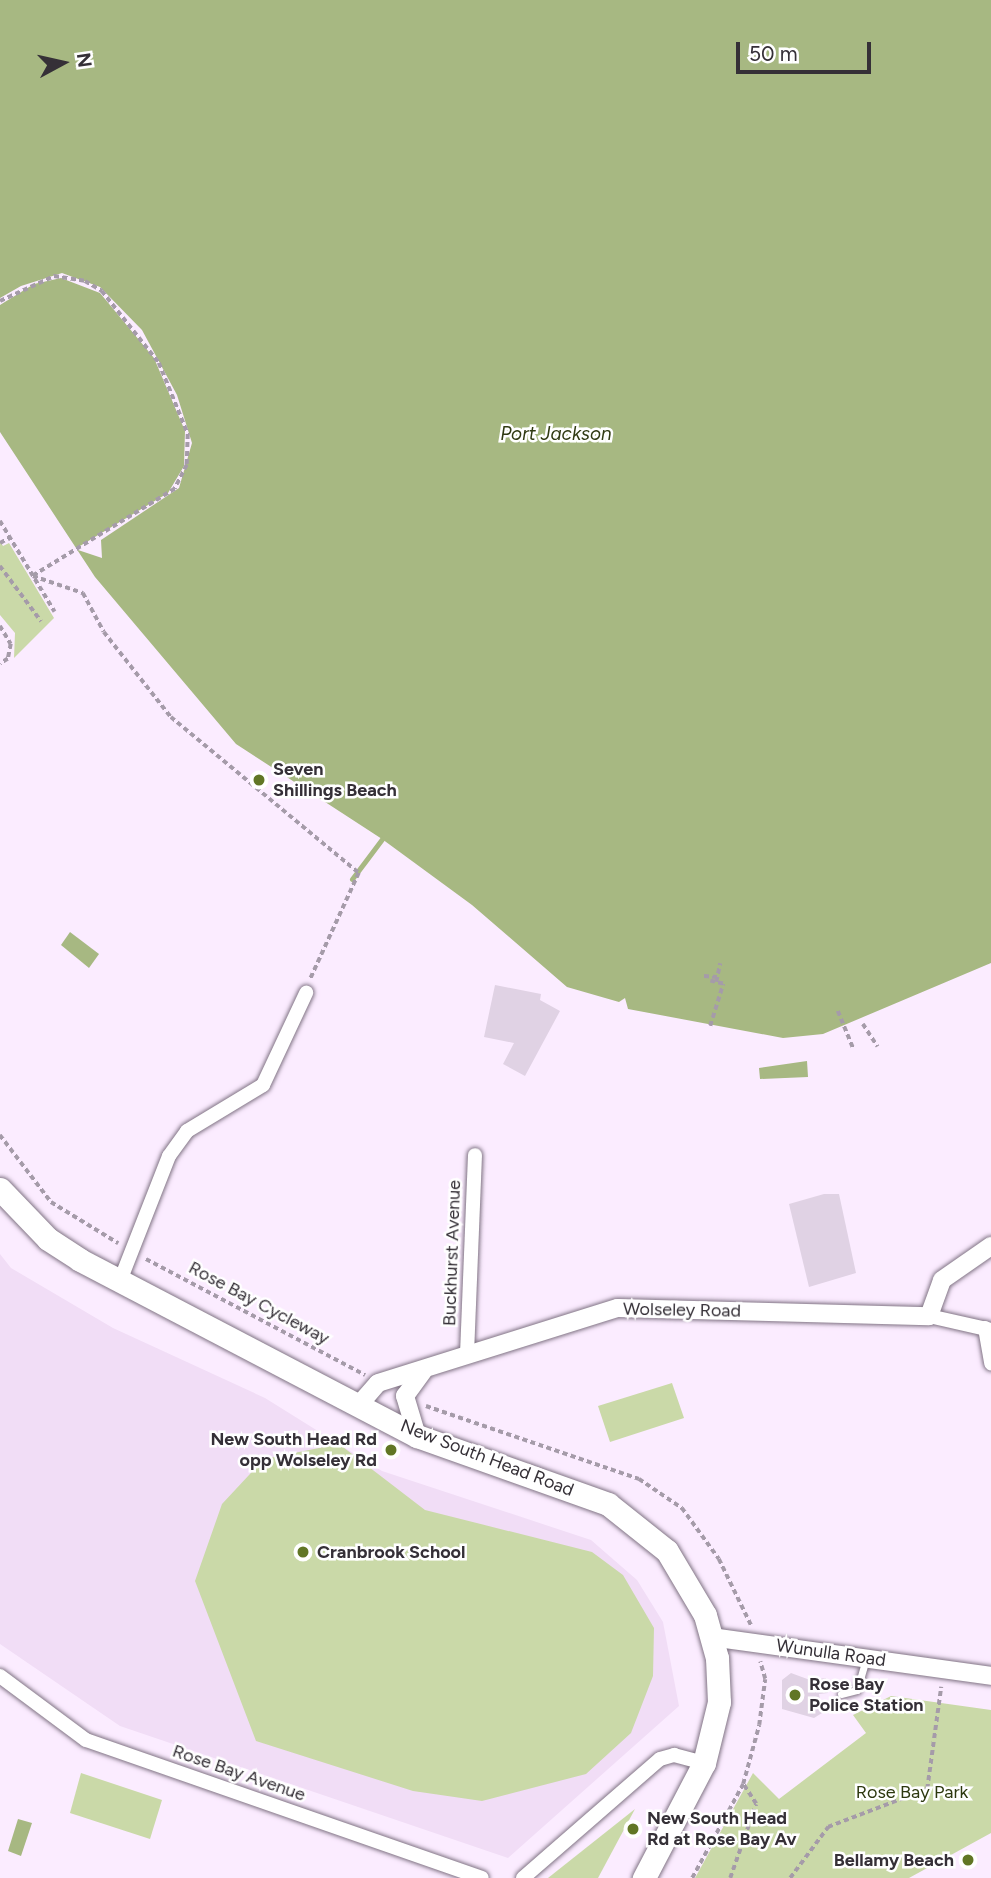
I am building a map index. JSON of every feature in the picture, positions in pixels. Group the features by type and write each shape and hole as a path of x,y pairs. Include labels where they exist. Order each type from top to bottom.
{"main road":[{"name":"New South Head Road","path":"0,1189 48,1239 120,1281 417,1436 592,1497 621,1513 651,1535 681,1570 712,1637 719,1702 704,1763 644,1878"}],"street":[{"path":"120,1281 169,1156 187,1131 263,1085 306,993"},
{"name":"Buckhurst Avenue","path":"467,1354 475,1154"},
{"path":"991,1246 942,1280 929,1316 988,1329 991,1363"},
{"name":"Wolseley Road","path":"358,1406 378,1383 618,1308 929,1316"},
{"path":"417,1436 405,1396 425,1368"},
{"name":"Wunulla Road","path":"712,1637 991,1676"},
{"name":"Rose Bay Avenue","path":"0,1676 86,1740 482,1878"},
{"path":"523,1878 660,1759 674,1755 704,1763"}],"lane":[{"path":"841,1694 857,1690 867,1657"}],"path":[{"path":"0,301 54,276 85,281 102,291 159,362 188,434 187,465 175,489 33,576"},
{"path":"0,521 55,612"},
{"path":"0,543 9,538"},
{"path":"0,566 41,621"},
{"path":"33,576 83,593 104,632 171,717 359,873 311,976"},
{"path":"0,626 11,644 8,659 0,664"},
{"path":"716,980 720,963"},
{"path":"704,976 723,984 710,1026"},
{"path":"710,981 716,980"},
{"path":"838,1011 854,1050"},
{"path":"863,1024 877,1047"},
{"path":"0,1135 51,1202 119,1243"},
{"name":"Rose Bay Cycleway","path":"144,1258 362,1372"},
{"path":"692,1878 743,1784 760,1726 765,1679"},
{"path":"790,1878 828,1827 927,1789 941,1687"},
{"path":"730,1878 756,1804 743,1784"}],"shaded area":[{"name":"Cranbrook School","path":"0,1254 11,1268 113,1328 265,1398 382,1471 591,1540 637,1580 663,1622 679,1706 508,1858 120,1726 0,1644"}],"green space":[{"path":"0,541 3,546 9,543 54,618 14,658 15,633 0,615"},
{"path":"672,1383 684,1418 610,1442 598,1406"},
{"path":"339,1444 425,1510 592,1552 623,1575 654,1628 653,1676 631,1733 586,1774 482,1801 413,1791 256,1741 195,1581 222,1504 264,1459"},
{"name":"Rose Bay Park","path":"891,1696 991,1710 991,1833 909,1878 695,1878 753,1773 779,1799 866,1733 853,1715"},
{"path":"81,1773 162,1800 150,1839 70,1813"},
{"path":"635,1809 598,1878 548,1878"}],"water":[{"name":"Port Jackson","path":"0,0 991,0 991,963 823,1034 783,1038 628,1009 625,998 619,1002 567,987 472,905 382,839 236,744 95,577 0,432"},
{"path":"70,932 99,954 89,968 61,945"},
{"path":"807,1061 808,1077 760,1079 759,1068"},
{"path":"18,1819 32,1823 21,1856 8,1851"}],"pier":[{"path":"62,273 100,287 142,330 177,395 192,443 179,488 101,540 102,558 75,549 168,493 184,466 185,431 154,358 100,293 61,278 34,284 0,305 0,298 21,286"}],"building":[{"path":"495,985 541,994 540,1000 560,1011 525,1076 503,1064 514,1043 484,1037"},
{"path":"824,1194 839,1194 856,1273 809,1287 789,1204"},
{"path":"791,1673 810,1680 826,1678 828,1693 819,1694 822,1713 814,1718 782,1709 782,1680"}],"waterway":[{"path":"352,879 382,839"}],"place":[{"name":"Seven Shillings Beach","path":"259,780"},
{"name":"New South Head Rd opp Wolseley Rd","path":"391,1450"},
{"name":"Cranbrook School","path":"303,1552"},
{"name":"Rose Bay Police Station","path":"795,1695"},
{"name":"New South Head Rd at Rose Bay Av","path":"633,1829"},
{"name":"Bellamy Beach","path":"968,1860"}]}
